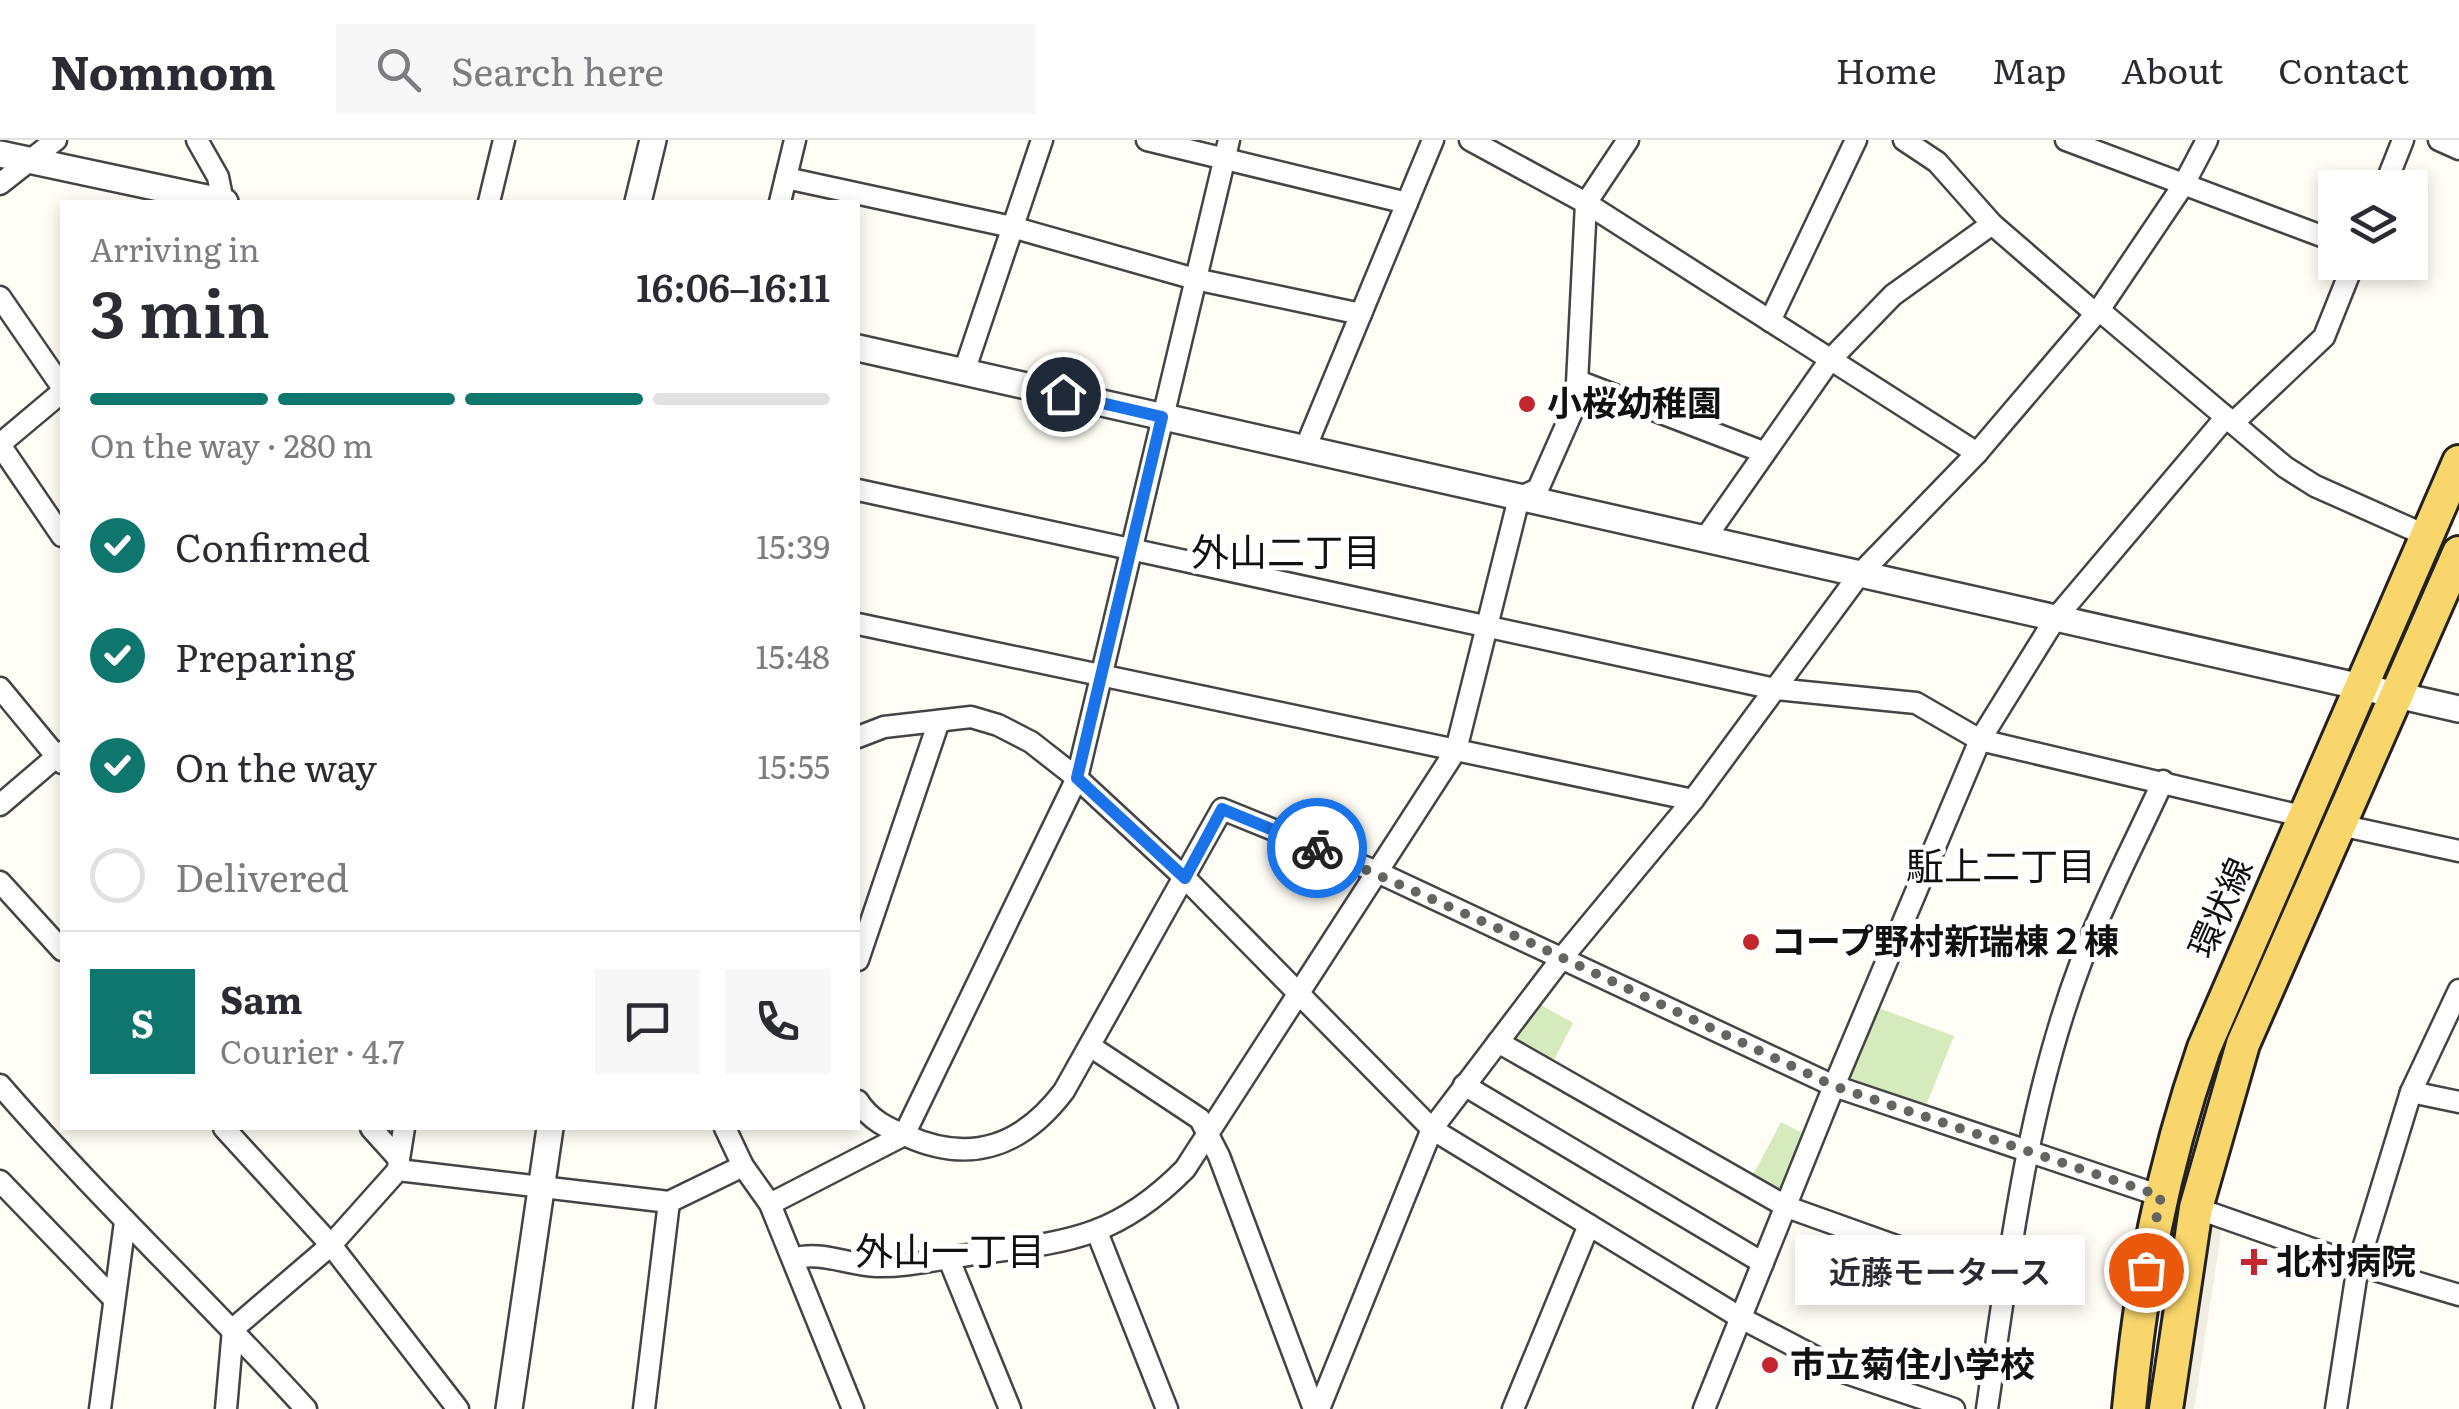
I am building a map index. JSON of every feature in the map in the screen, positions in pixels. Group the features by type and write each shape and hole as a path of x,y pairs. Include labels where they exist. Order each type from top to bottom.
{"main road":[{"name":"環状線","path":"2129,1409 2138,1306 2178,1122 2236,969 2459,462"},
{"path":"2166,1409 2196,1208 2243,1044 2459,553"}],"street":[{"path":"0,184 56,140"},
{"path":"198,140 218,178 223,200"},
{"path":"489,200 504,140"},
{"path":"638,200 653,140"},
{"path":"780,200 795,140"},
{"path":"964,372 1042,140"},
{"path":"1148,140 1227,149 1407,203"},
{"path":"1305,449 1433,140"},
{"path":"1470,140 1586,204 1977,452"},
{"path":"1519,498 1538,489 1576,402 1586,204 1628,140"},
{"path":"1770,321 1856,140"},
{"path":"1904,140 1937,162 1992,224 2285,467 2315,486 2426,535"},
{"path":"2066,140 2318,234"},
{"path":"1317,1409 1432,1130 1562,958 1693,800 1859,575 1977,452 2098,312 2184,184 2207,140"},
{"path":"2391,170 2403,140"},
{"path":"2438,140 2459,148"},
{"path":"770,1204 904,1135 1077,778 1227,149"},
{"path":"0,154 143,194 203,200"},
{"path":"786,178 1012,227 1195,279 1361,314"},
{"path":"1704,540 1830,360 1893,295 1992,224"},
{"path":"1704,1409 1834,1086 1980,740 2055,620 2230,420 2324,337 2347,280"},
{"path":"0,297 60,387"},
{"path":"860,348 2459,709"},
{"path":"1578,381 1764,452"},
{"path":"60,392 0,444 60,533"},
{"path":"860,490 1775,689 1916,703 1980,740 2306,817"},
{"path":"793,1259 809,1254 876,1266 1056,1243 1096,1232 1137,1210 1184,1169 1456,750 1519,498"},
{"path":"860,624 1693,800"},
{"path":"0,688 60,756"},
{"path":"860,736 884,726 971,716 1031,742 1077,778 1185,878 1432,1130 1741,1318 1846,1373 1954,1409"},
{"path":"860,954 938,721"},
{"path":"0,804 60,758"},
{"path":"1987,1409 2027,1150 2081,961 2163,782"},
{"path":"860,1103 882,1126 926,1144 952,1149 994,1146 1026,1132 1056,1102 1090,1046 1222,809 1375,872 1834,1086 2161,1196"},
{"path":"2340,825 2459,851"},
{"path":"0,882 60,948"},
{"path":"2336,1409 2358,1264 2412,1092 2459,990"},
{"path":"1498,1042 1787,1207 2005,1285"},
{"path":"1090,1046 1200,1120 1317,1409"},
{"path":"1464,1086 1764,1263"},
{"path":"2412,1092 2459,1102"},
{"path":"4,1099 233,1328 306,1409"},
{"path":"226,1130 330,1245 458,1409"},
{"path":"372,1130 398,1164 543,1188 669,1202 743,1166"},
{"path":"226,1409 233,1328 330,1245 398,1164 404,1130"},
{"path":"509,1409 550,1130"},
{"path":"726,1130 743,1166 770,1204 853,1409"},
{"path":"0,1181 112,1298"},
{"path":"644,1409 669,1202"},
{"path":"2196,1208 2459,1295"},
{"path":"100,1409 124,1222"},
{"path":"1513,1409 1589,1225"},
{"path":"1096,1232 1167,1409"},
{"path":"948,1257 1010,1409"}],"green space":[{"path":"1541,1005 1573,1023 1549,1070 1506,1048"},
{"path":"1876,1007 1954,1036 1925,1108 1844,1081"},
{"path":"1781,1122 1808,1136 1787,1193 1753,1175"}],"shaded area":[{"path":"2214,1227 2222,1227 2194,1409 2180,1409 2208,1235"}],"way so far":[{"path":"1317,848 1531,943 1834,1086 2161,1196 2146,1270"}],"place":[{"name":"小桜幼稚園","path":"1527,404"},
{"name":"コープ野村新瑞棟２棟","path":"1751,942"},
{"name":"北村病院","path":"2254,1262"},
{"name":"近藤モータース","path":"2146,1270"},
{"name":"市立菊住小学校","path":"1770,1365"}],"district":[{"name":"外山二丁目","path":"1286,553"},
{"name":"駈上二丁目","path":"2001,867"},
{"name":"外山一丁目","path":"950,1252"}],"route":[{"path":"1063,394 1162,417 1077,778 1185,878 1222,809 1317,848"}]}
